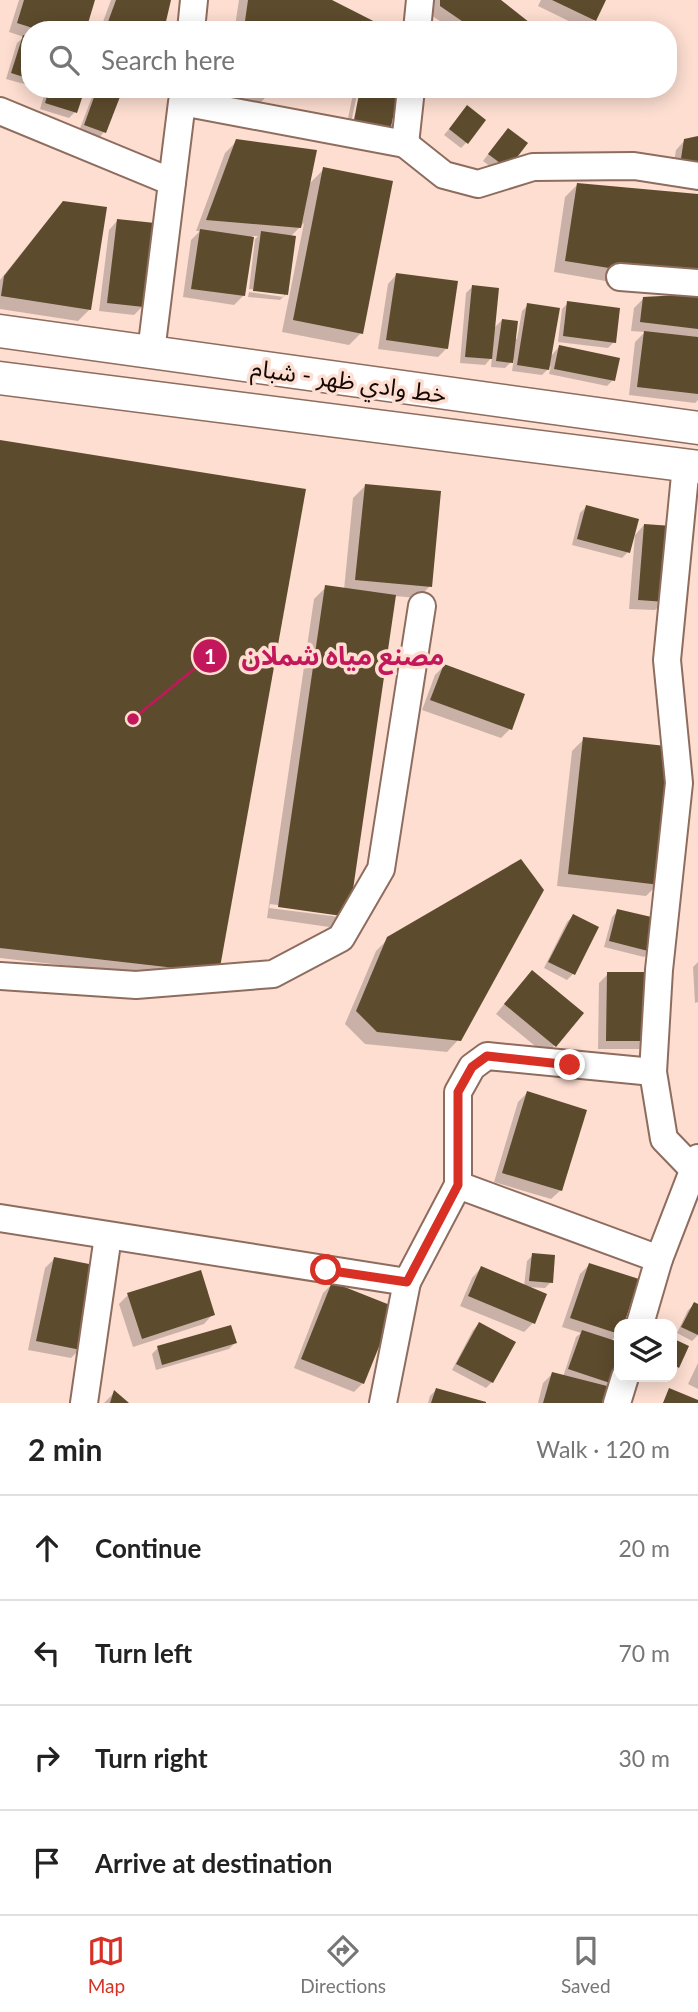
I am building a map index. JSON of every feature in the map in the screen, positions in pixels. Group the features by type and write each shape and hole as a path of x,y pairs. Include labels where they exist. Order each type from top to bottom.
{"main road":[{"name":"خط وادي ظهر - شبام","path":"0,331 698,429"},
{"name":"خط وادي ظهر - شبام","path":"0,378 692,466"}],"street":[{"path":"192,21 194,0"},
{"path":"418,21 419,0"},
{"path":"151,352 183,98"},
{"path":"192,98 405,144 444,175 478,184 533,167 634,166 698,176"},
{"path":"405,144 410,98"},
{"path":"0,111 172,182"},
{"path":"620,277 698,283"},
{"path":"641,1319 659,1259 695,1163 664,1139 653,1072 659,971 679,783 667,660 692,466"},
{"path":"0,976 136,985 273,974 341,937 381,869 422,606"},
{"path":"383,1403 407,1282 458,1185 458,1092 472,1067 487,1056 653,1072"},
{"path":"458,1185 659,1259"},
{"path":"0,1218 407,1282"},
{"path":"84,1403 108,1236"},
{"path":"617,1403 623,1382"}],"building":[{"path":"24,0 95,0 89,21 17,23"},
{"path":"116,0 171,0 166,21 108,21"},
{"path":"248,0 332,0 373,21 245,21"},
{"path":"440,0 501,0 528,21 462,21 440,6"},
{"path":"552,0 606,0 596,21"},
{"path":"21,41 21,76 11,73"},
{"path":"46,98 82,98 77,113 45,103"},
{"path":"94,98 120,98 106,133 84,125"},
{"path":"358,98 397,98 391,127 354,120"},
{"path":"467,105 486,120 468,144 449,129"},
{"path":"508,128 528,143 508,169 488,154"},
{"path":"698,136 698,167 680,165 684,139"},
{"path":"236,139 317,150 301,228 206,220"},
{"path":"323,167 393,181 363,334 293,320"},
{"path":"577,183 698,194 698,269 647,274 565,261"},
{"path":"63,201 107,207 91,310 1,296 4,276"},
{"path":"117,219 155,223 144,307 107,303"},
{"path":"200,229 254,237 245,296 191,289"},
{"path":"261,231 296,236 288,295 253,291"},
{"path":"396,273 458,281 448,349 386,340"},
{"path":"472,285 499,288 492,359 465,357"},
{"path":"698,294 698,329 640,322 643,297"},
{"path":"567,301 620,308 616,343 563,336"},
{"path":"527,303 560,308 549,370 517,365"},
{"path":"502,319 518,321 513,363 496,361"},
{"path":"644,331 698,337 698,394 637,387"},
{"path":"559,345 620,358 615,381 554,369"},
{"path":"0,440 306,489 219,973 0,948"},
{"path":"365,484 441,491 432,587 355,580"},
{"path":"586,505 639,519 630,553 577,539"},
{"path":"644,524 672,526 666,602 638,600"},
{"path":"325,585 396,595 349,917 278,907"},
{"path":"444,664 525,694 512,730 430,700"},
{"path":"583,737 675,747 660,885 568,874"},
{"path":"521,859 544,890 461,1041 377,1032 356,1011 387,937"},
{"path":"617,909 660,919 652,952 609,941"},
{"path":"573,914 599,927 575,975 548,962"},
{"path":"532,970 584,1013 556,1047 504,1004"},
{"path":"607,972 654,972 654,1041 606,1041"},
{"path":"527,1091 587,1110 562,1191 502,1173"},
{"path":"532,1253 555,1255 553,1283 529,1281"},
{"path":"54,1257 99,1266 81,1350 36,1341"},
{"path":"589,1263 639,1279 626,1319 614,1319 614,1332 570,1318"},
{"path":"481,1266 547,1294 535,1324 468,1296"},
{"path":"201,1270 215,1315 142,1339 127,1293"},
{"path":"332,1282 395,1307 364,1384 301,1359"},
{"path":"694,1302 698,1304 698,1335 681,1327"},
{"path":"479,1322 516,1342 493,1383 456,1364"},
{"path":"231,1325 237,1343 162,1365 157,1346"},
{"path":"582,1330 614,1340 613,1384 568,1369"},
{"path":"677,1340 689,1346 679,1368 677,1367"},
{"path":"552,1372 607,1386 602,1403 543,1403"},
{"path":"436,1388 486,1402 486,1403 431,1403"},
{"path":"669,1388 698,1400 698,1403 663,1403"},
{"path":"114,1390 129,1403 110,1403"}],"place":[{"name":"مصنع مياه شملان","path":"133,719"}],"route":[{"path":"326,1270 407,1282 458,1185 458,1092 472,1067 487,1056 570,1065"}]}
